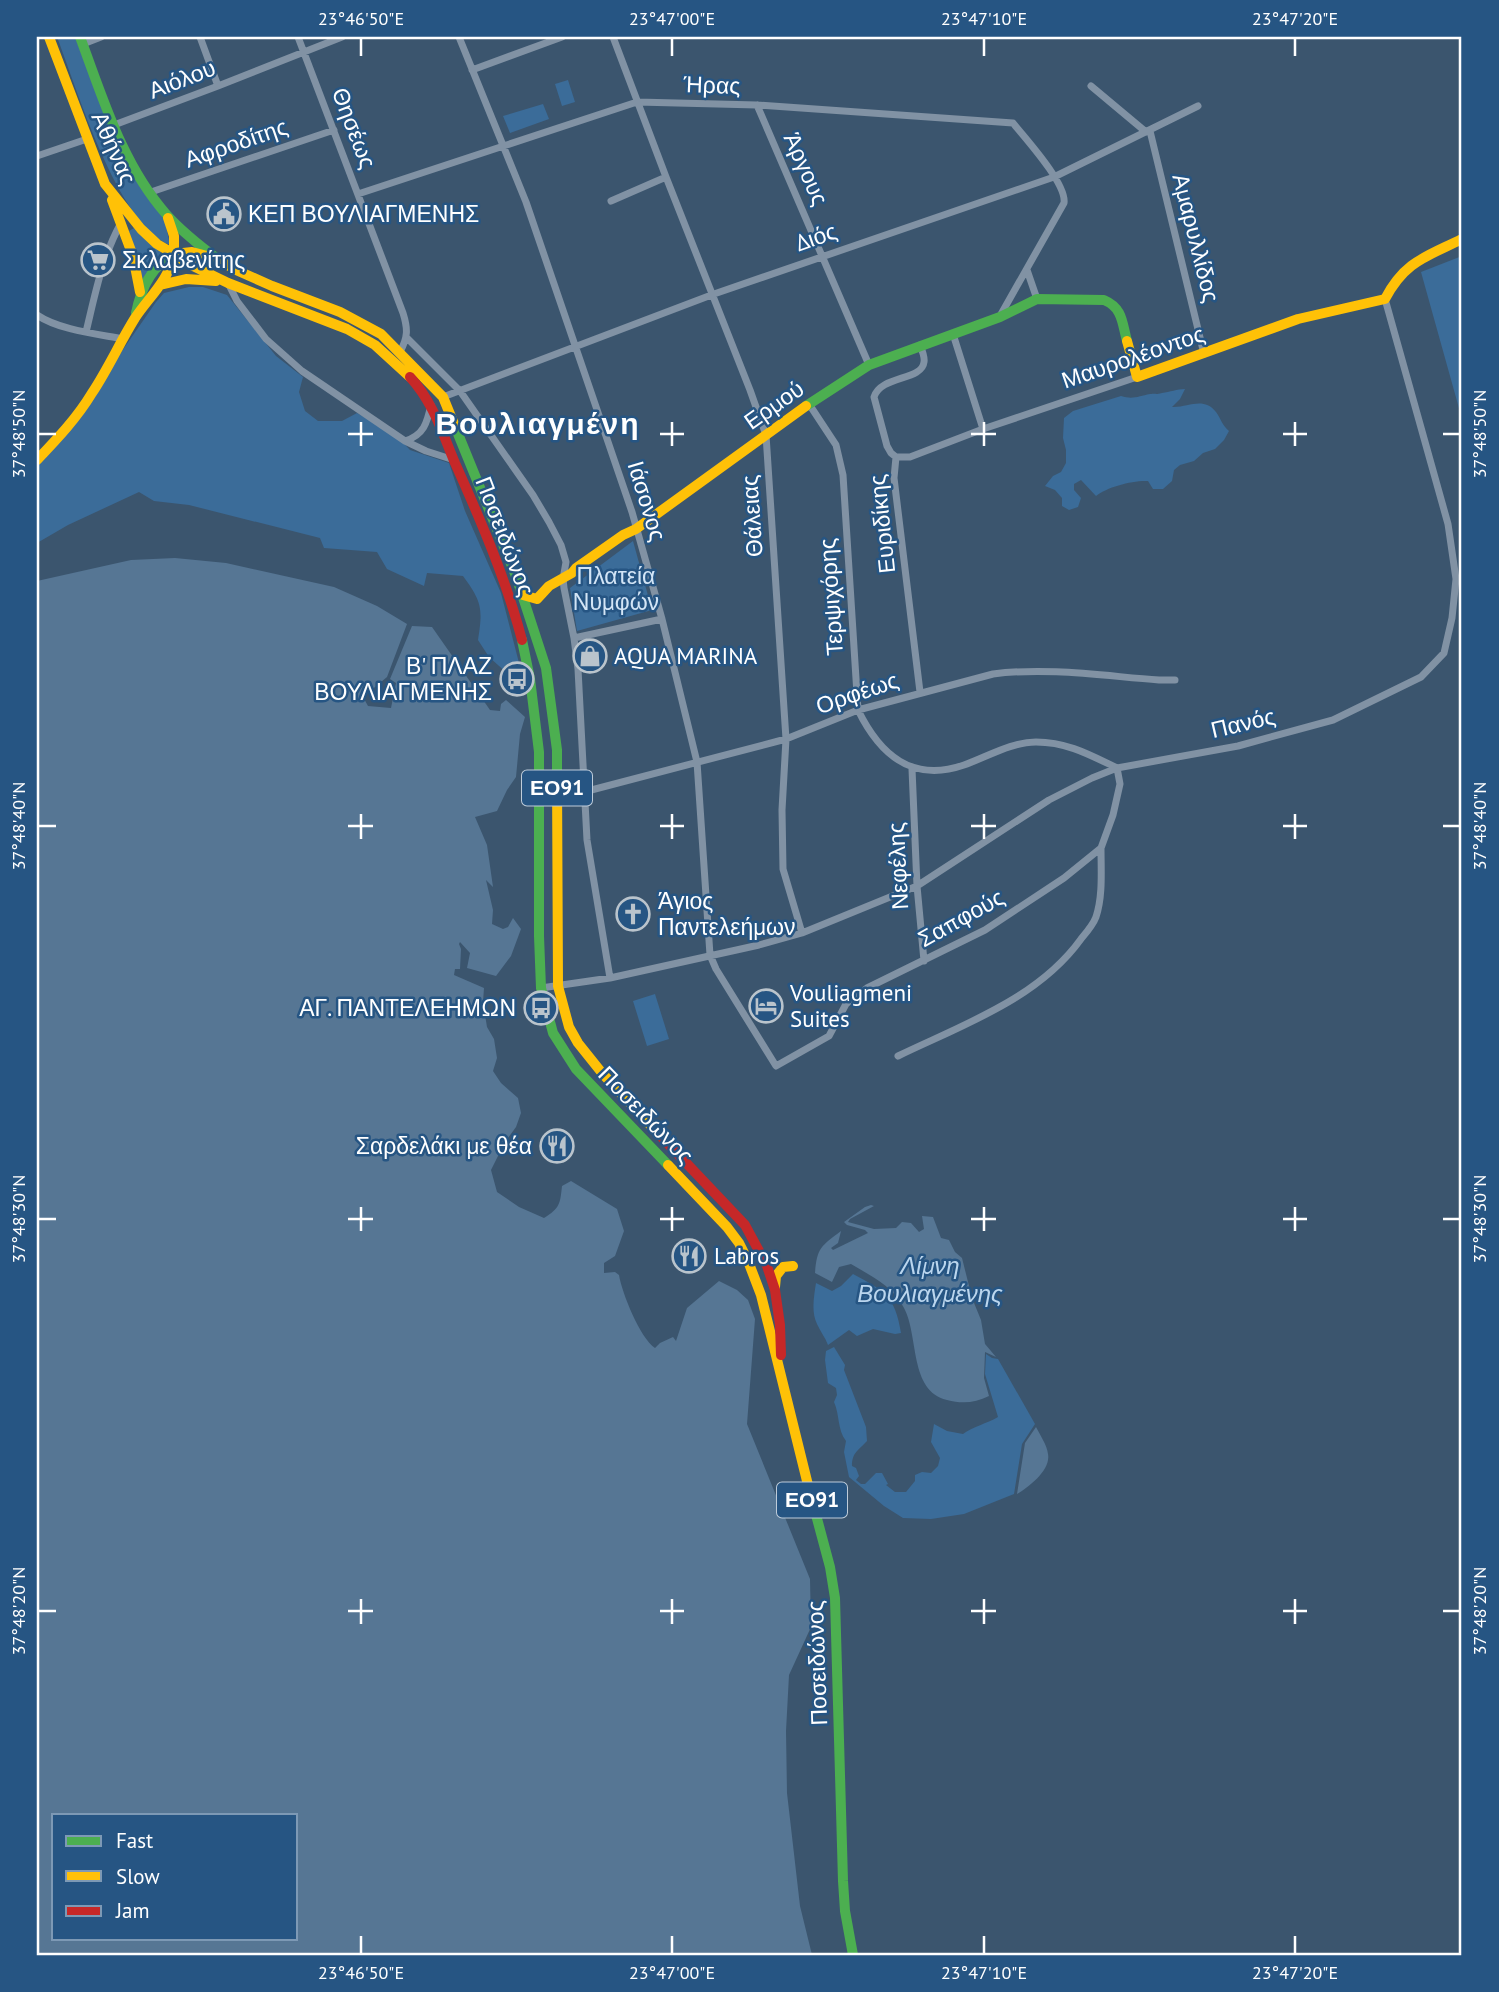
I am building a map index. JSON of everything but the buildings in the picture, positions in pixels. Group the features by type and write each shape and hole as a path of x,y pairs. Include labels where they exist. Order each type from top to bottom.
{"main road":[{"name":"Αθήνας","path":"48,37 105,184 141,229 157,244 174,254"},
{"name":"Αθήνας","path":"81,40 114,125 136,171 164,212 203,248"},
{"path":"105,184 133,256 140,292 135,317"},
{"path":"37,460 87,401 135,317 170,269 174,254 173,230 164,212"},
{"path":"1385,299 1408,266 1462,239"},
{"name":"Ποσειδώνος","path":"203,248 219,260 265,283 352,318 381,334 443,397 523,595 547,668 556,738 558,986 569,1027 589,1058 745,1225 767,1266 775,1290 780,1325 782,1375"},
{"path":"140,292 162,260 174,254 200,253 219,260"},
{"name":"Ποσειδώνος","path":"174,254 228,283 334,323 375,345 412,379 431,405 480,517 510,599 525,652 535,705 538,740 541,988 553,1033 576,1069 727,1227 746,1255 761,1295 782,1375 795,1436 830,1567 835,1598 845,1911 853,1955"},
{"path":"160,285 186,279 228,283"},
{"path":"1037,299 1104,299 1114,304 1118,309 1137,377"},
{"name":"Ερμού","path":"510,599 545,591 809,404 869,365 1000,317 1037,299"},
{"name":"Μαυρολέοντος","path":"1137,377 1298,319 1385,299"},
{"path":"746,1255 760,1251"},
{"path":"775,1290 778,1273 783,1267 793,1266"}],"street":[{"path":"81,40 101,37"},
{"path":"200,37 218,86"},
{"name":"Θησέως","path":"298,37 401,306 408,327 407,338"},
{"name":"Αιόλου","path":"114,125 342,37"},
{"name":"Ιάσονος","path":"459,37 526,202 576,348 662,619 696,762 710,956"},
{"path":"472,70 562,37"},
{"name":"Θάλειας","path":"613,37 766,435 786,739 782,810 783,869 802,933"},
{"path":"1091,86 1148,132"},
{"name":"Ήρας","path":"358,194 637,102 757,105 1013,123 1054,177"},
{"name":"Άργους","path":"757,105 869,365"},
{"name":"Διός","path":"443,397 822,255 1054,177 1198,106"},
{"name":"Αφροδίτης","path":"151,192 334,130"},
{"name":"Αμαρυλλίδος","path":"1148,132 1204,354"},
{"path":"37,156 87,139"},
{"path":"611,201 666,177"},
{"path":"1000,317 1064,203 1065,196 1054,177"},
{"path":"86,332 103,268 113,237 121,223"},
{"path":"1027,270 1037,299"},
{"path":"228,283 237,301 281,355 405,441 454,460"},
{"name":"Πανός","path":"710,956 802,933 917,886 1049,800 1117,768 1238,746 1333,720 1421,677 1444,653 1452,618 1456,579 1448,524 1385,299"},
{"path":"37,315 45,320 86,332 124,339"},
{"path":"953,334 983,429"},
{"path":"400,352 407,338 460,391 549,522 561,545 568,576 580,702 587,840 610,978"},
{"name":"Ευριδίκης","path":"920,345 924,357 923,367 918,372 882,385 876,390 874,397 874,406 887,446 896,457 894,478 920,692"},
{"name":"Μαυρολέοντος","path":"896,457 910,457 983,429 1137,377"},
{"name":"Τερψιχόρης","path":"809,404 836,445 843,475 858,710 880,747 912,769"},
{"path":"405,441 425,429 431,405"},
{"path":"574,638 662,619"},
{"name":"Ορφέως","path":"557,799 786,739 858,710 993,674 1042,671 1175,680"},
{"path":"898,1056 970,1023 1029,989 1069,956 1095,919 1100,897 1101,848 1113,815 1120,784 1117,768 1066,744 1033,741 963,765 940,770 912,769"},
{"name":"Νεφέλης","path":"912,769 917,886 924,961"},
{"name":"Σαπφούς","path":"710,956 776,1066 829,1036 846,1004 867,988 985,930 1064,878 1101,848"},
{"path":"541,988 610,978 710,956"}],"green space":[{"path":"57,37 75,37 122,159 165,221 170,245 151,232 133,211 116,184 101,153"},
{"path":"568,80 575,102 562,106 555,84"},
{"path":"543,104 549,119 510,133 503,116"},
{"path":"134,228 161,252 142,284 129,231"},
{"path":"1462,256 1462,419 1421,272"},
{"path":"189,287 203,287 227,295 276,356 303,377 299,392 305,411 318,421 342,421 357,413 396,435 410,450 449,463 465,511 501,593 526,690 489,657 478,640 480,606 463,576 427,573 424,586 387,569 377,552 324,548 320,538 189,505 154,501 139,492 68,525 37,543 37,465 63,436 156,302 164,293"},
{"path":"1185,389 1172,407 1201,404 1211,407 1229,431 1215,449 1174,470 1172,481 1163,489 1153,489 1148,481 1135,482 1113,487 1096,496 1081,480 1074,484 1074,490 1081,498 1078,507 1069,510 1062,506 1062,498 1055,490 1045,486 1053,476 1061,472 1066,463 1064,418 1073,411 1121,396 1133,398"},
{"name":"Πλατεία Νυμφών","path":"633,541 652,610 577,631 570,588"},
{"path":"655,994 669,1039 647,1046 633,1001"},
{"path":"853,1274 880,1290 891,1302 901,1333 873,1329 857,1336 849,1330 828,1345 814,1314 816,1283 832,1291"},
{"path":"834,1347 845,1365 844,1370 866,1427 867,1441 856,1452 852,1461 852,1466 856,1468 859,1476 856,1480 865,1484 876,1473 882,1473 888,1484 886,1485 895,1492 906,1492 915,1481 915,1475 922,1472 931,1473 938,1466 940,1458 931,1442 934,1424 947,1431 963,1434 998,1417 985,1374 986,1354 998,1359 1035,1424 1022,1444 1014,1494 964,1514 931,1519 903,1518 884,1506 849,1477 844,1452 846,1441 841,1432 834,1402 836,1388 828,1383 825,1360 826,1351"}],"water":[{"path":"175,558 226,563 334,587 377,606 407,624 387,677 363,697 368,706 391,708 396,683 390,679 412,626 432,627 490,710 500,711 501,704 506,700 525,717 520,734 516,777 497,811 475,817 487,845 493,887 486,880 493,910 492,924 503,929 508,927 513,918 521,929 511,956 496,976 467,968 470,953 460,942 460,969 455,969 454,975 484,988 487,1027 494,1039 497,1058 493,1071 501,1083 518,1098 521,1113 491,1170 497,1192 519,1207 544,1218 558,1205 562,1186 571,1181 617,1209 624,1231 615,1256 604,1263 604,1273 615,1272 619,1275 632,1315 643,1335 655,1348 673,1337 676,1341 687,1308 719,1281 737,1290 748,1300 755,1319 747,1424 810,1579 811,1627 789,1675 786,1731 787,1793 800,1906 812,1955 37,1955 37,581 131,560"},
{"name":"Λίμνη Βουλιαγμένης","path":"871,1205 874,1206 848,1222 874,1229 896,1228 902,1222 911,1223 919,1232 924,1229 922,1216 933,1217 941,1238 949,1240 955,1252 962,1258 972,1298 981,1320 985,1344 996,1357 985,1352 984,1378 989,1396 974,1401 953,1401 935,1395 926,1386 904,1308 881,1282 851,1264 839,1267 832,1282 815,1273 819,1253 834,1236 841,1231 838,1243 831,1248 833,1250 868,1233 844,1222"},
{"path":"1036,1427 1046,1447 1048,1460 1043,1472 1017,1494 1025,1443"}],"traffic: fast":[{"path":"80,37 115,130 137,174 172,221 219,260"},
{"path":"136,313 141,295 153,271 174,254"},
{"path":"806,406 869,365 1000,317 1037,299 1104,300 1118,312 1127,341"},
{"path":"454,424 516,576 546,668 557,750 557,776"},
{"path":"522,640 539,752 541,988 553,1033 576,1069 668,1165"},
{"path":"808,1485 830,1567 835,1598 843,1881 853,1955"}],"traffic: slow":[{"path":"49,37 105,184 141,229 157,244 174,254"},
{"path":"112,200 133,256 140,292"},
{"path":"168,218 174,236 174,254"},
{"path":"1127,341 1137,377 1298,319 1385,299 1400,276 1409,268 1462,239"},
{"path":"174,254 192,252 211,257"},
{"path":"37,460 86,402 135,318 168,272 174,254"},
{"path":"174,254 228,283 347,329 375,345 410,377"},
{"path":"219,260 272,286 340,312 381,334 443,397 454,424"},
{"path":"160,285 186,279 216,281"},
{"path":"523,595 537,599 549,586 572,573 623,535 636,529 806,406"},
{"path":"557,776 558,986 569,1027 602,1073 655,1130"},
{"path":"668,1165 727,1227 748,1261 761,1295 808,1485"},
{"path":"775,1287 776,1276 783,1267 793,1266"}],"traffic: jam":[{"path":"410,377 431,407 441,429 492,550 522,640"},
{"path":"655,1130 745,1225 767,1266 775,1290 781,1355"}],"place":[{"name":"ΚΕΠ ΒΟΥΛΙΑΓΜΕΝΗΣ","path":"224,214"},
{"name":"Σκλαβενίτης","path":"98,260"},
{"name":"AQUA MARINA","path":"590,656"},
{"name":"Β' ΠΛΑΖ ΒΟΥΛΙΑΓΜΕΝΗΣ","path":"517,679"},
{"name":"Άγιος Παντελεήμων","path":"633,914"},
{"name":"Vouliagmeni Suites","path":"766,1006"},
{"name":"ΑΓ. ΠΑΝΤΕΛΕΗΜΩΝ","path":"541,1008"},
{"name":"Σαρδελάκι με θέα","path":"557,1146"},
{"name":"Labros","path":"689,1256"}],"district":[{"name":"Βουλιαγμένη","path":"538,424"}]}
